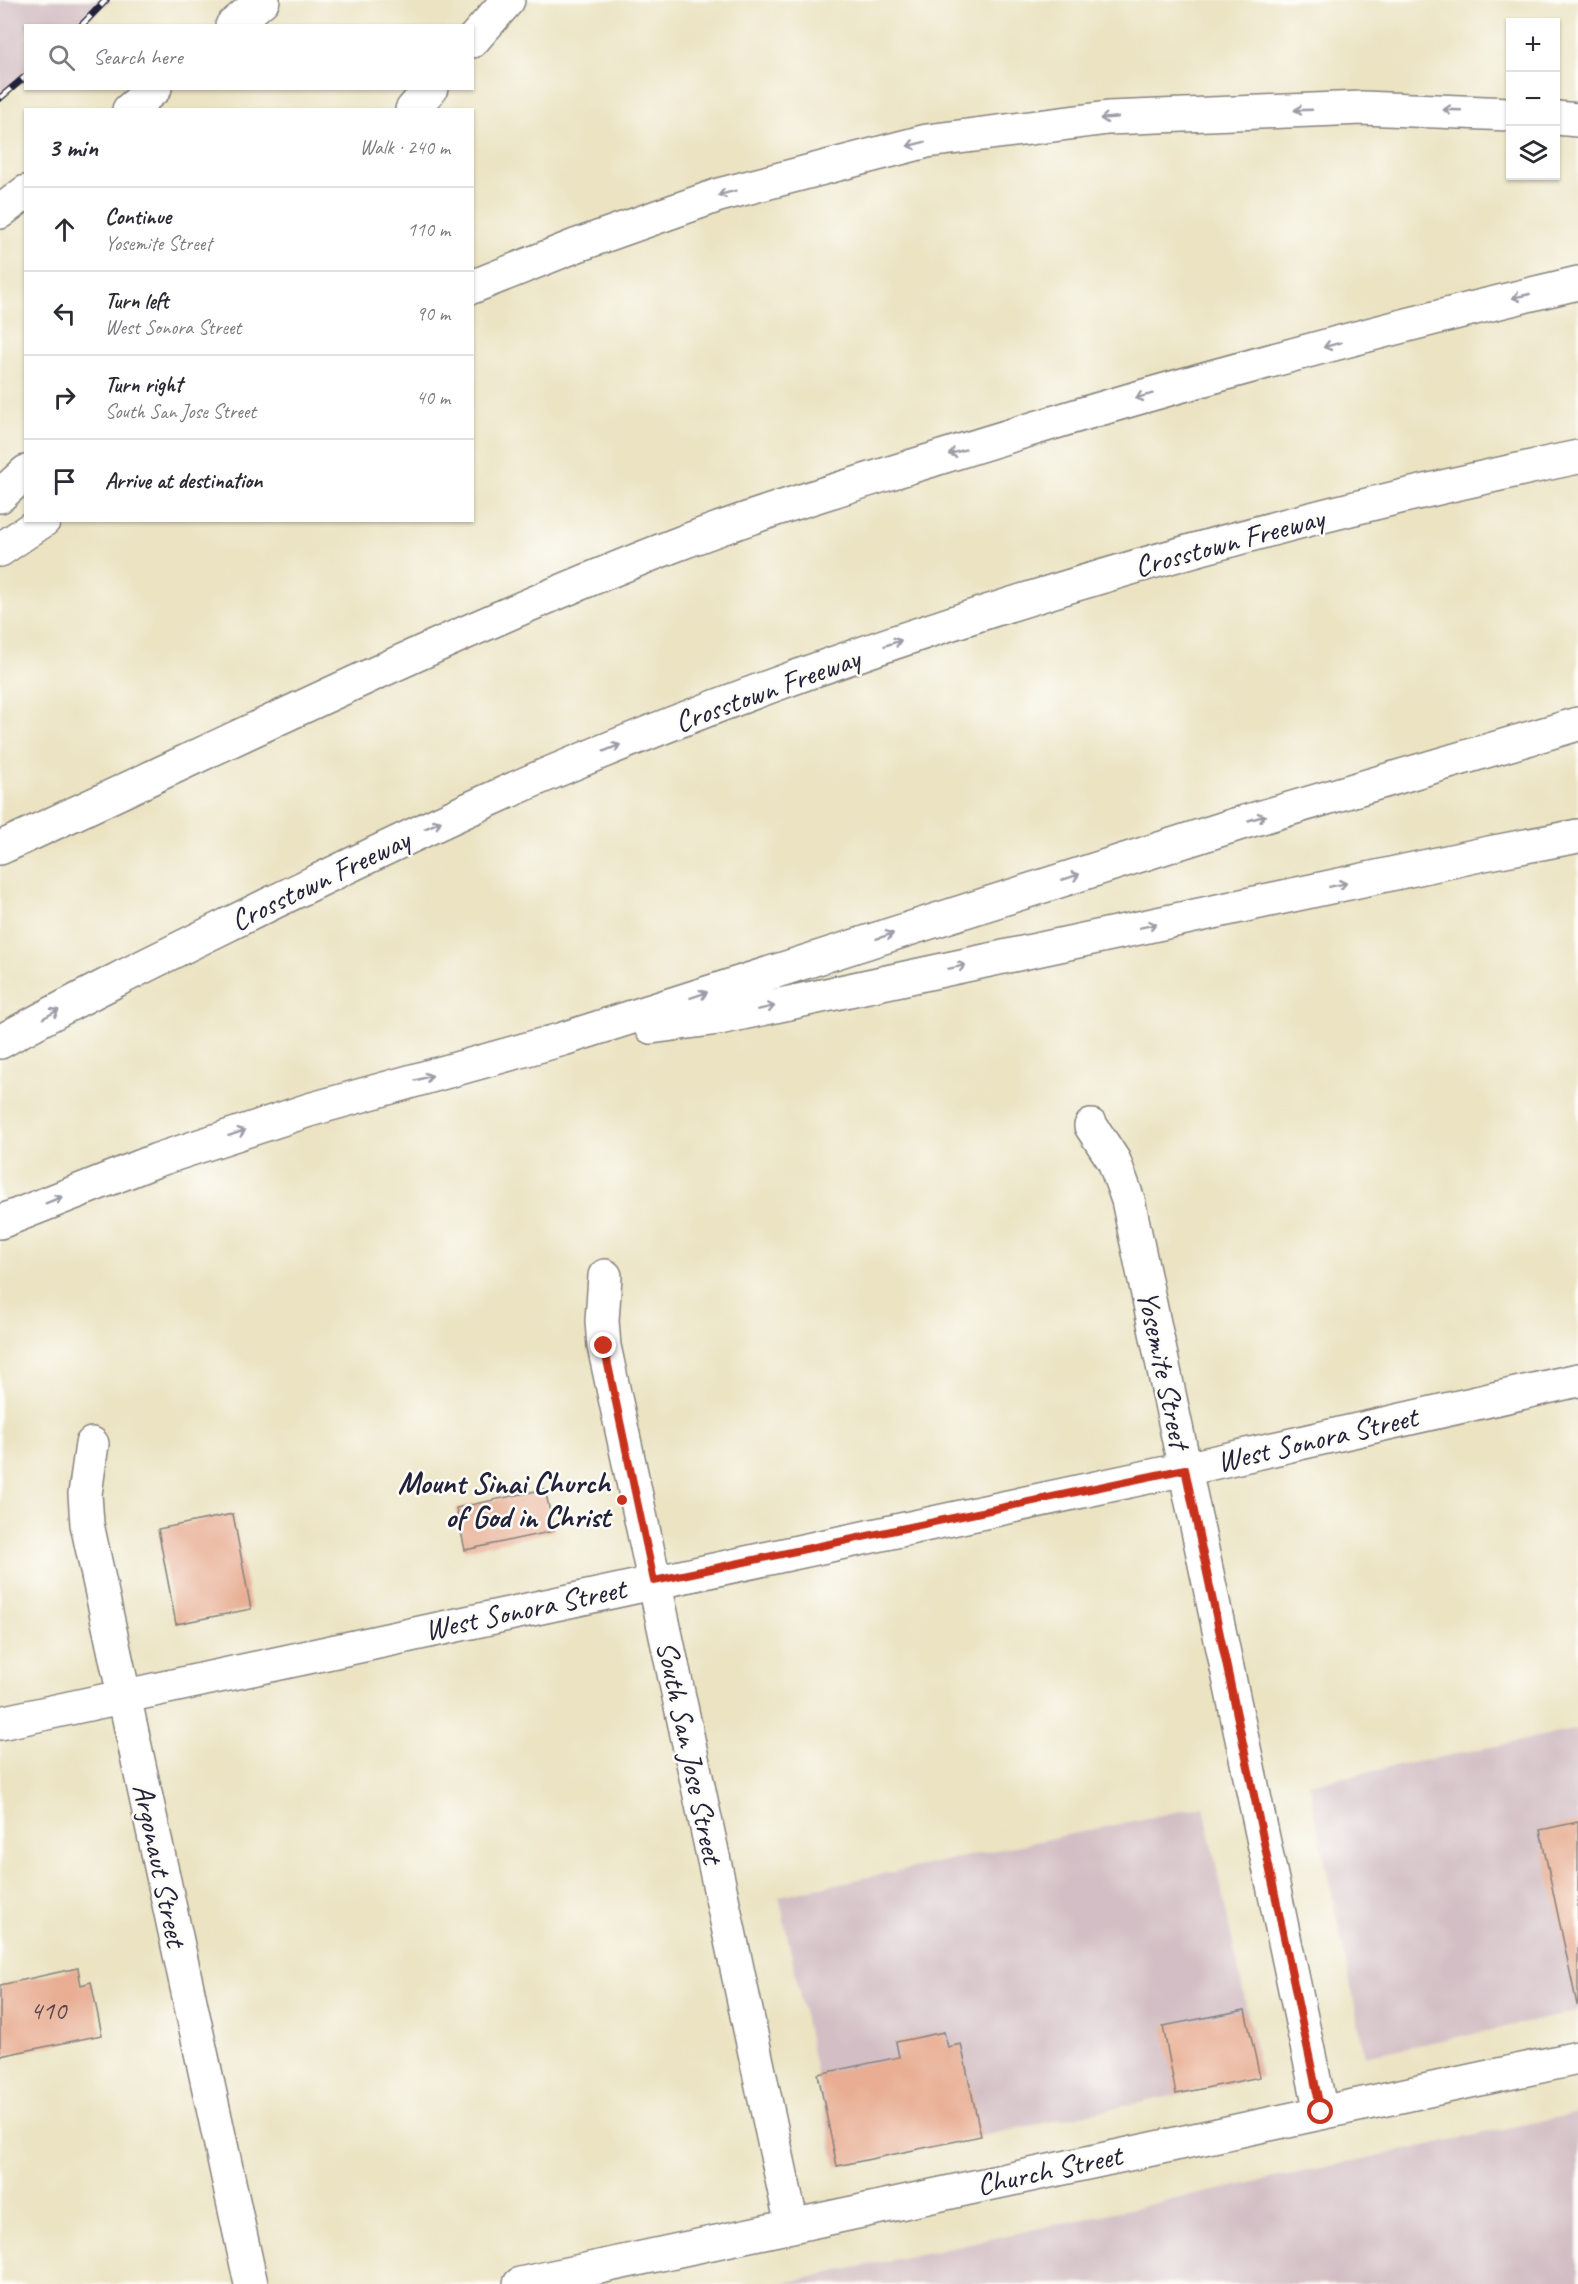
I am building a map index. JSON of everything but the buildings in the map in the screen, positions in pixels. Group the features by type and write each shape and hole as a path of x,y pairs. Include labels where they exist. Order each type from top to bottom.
{"main road":[{"path":"234,24 263,0"},
{"path":"474,39 508,0"},
{"path":"131,108 153,90"},
{"path":"414,108 429,90"},
{"path":"474,285 575,246 719,195 927,141 1108,118 1362,108 1506,114"},
{"path":"1560,118 1578,120"},
{"path":"0,212 24,194"},
{"path":"0,848 447,641 682,543 800,501 1082,412 1444,315 1578,283"},
{"name":"Crosstown Freeway","path":"0,1042 114,981 421,830 551,773 806,674 976,615 1229,540 1578,457"},
{"path":"0,496 24,474"},
{"path":"0,550 41,522"},
{"path":"0,1222 157,1160 298,1113 563,1039 1238,824 1578,724"},
{"path":"563,1039 719,1018 1578,836"},
{"name":"Yosemite Street","path":"1091,1126 1114,1161 1128,1200 1321,2112"},
{"name":"South San Jose Street","path":"605,1276 602,1321 604,1346 792,2226"},
{"name":"West Sonora Street","path":"0,1723 1185,1469 1578,1380"},
{"name":"Argonaut Street","path":"92,1444 85,1494 87,1524 251,2284"},
{"name":"Church Street","path":"520,2284 1578,2058"}],"shaded area":[{"path":"0,0 111,0 83,24 24,24 24,75 0,96"},
{"path":"1578,1729 1578,2012 1365,2056 1309,1784"},
{"path":"1204,1806 1261,2077 836,2167 779,1896"},
{"path":"1578,2113 1578,2284 779,2284"}],"railway":[{"path":"83,24 106,0"},
{"path":"0,98 24,78"}],"place":[{"name":"Mount Sinai Church of God in Christ","path":"622,1500"}],"route":[{"path":"604,1346 654,1581 1185,1469 1321,2112"}]}
